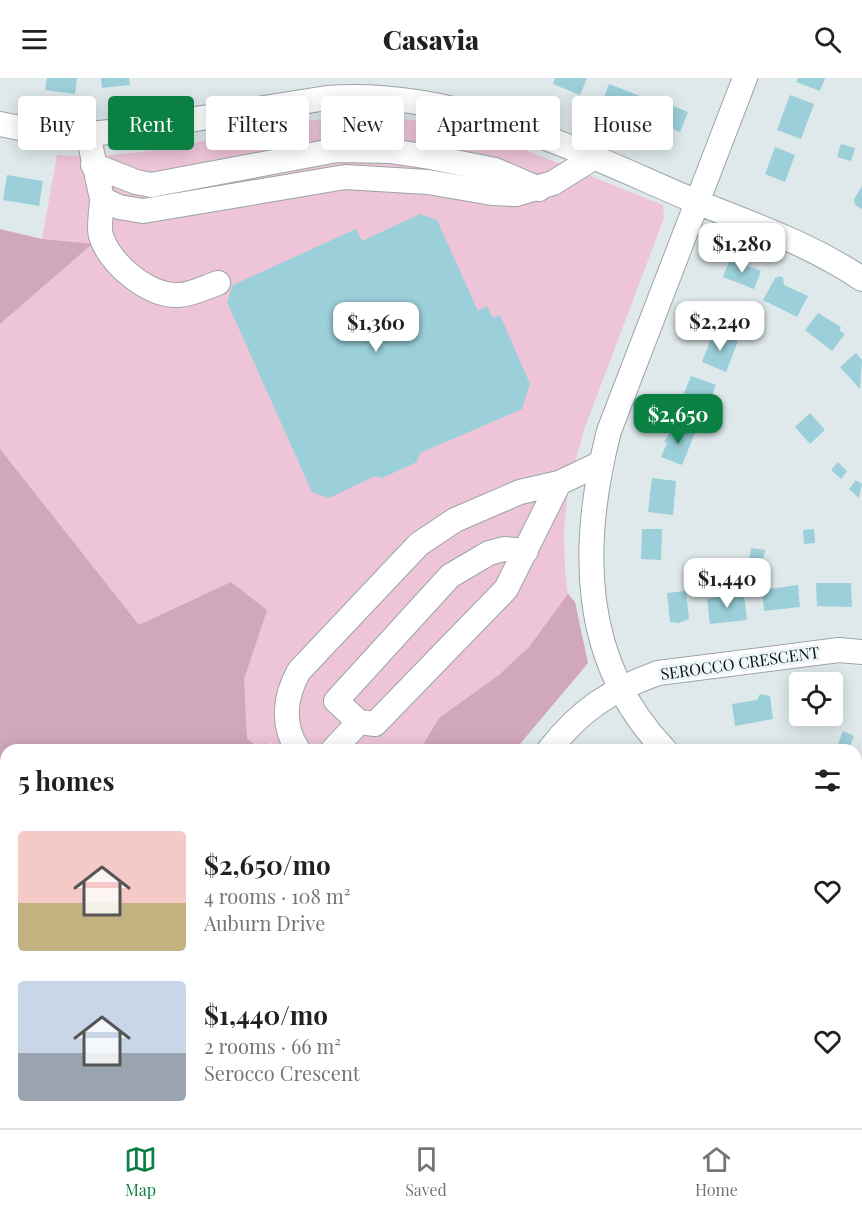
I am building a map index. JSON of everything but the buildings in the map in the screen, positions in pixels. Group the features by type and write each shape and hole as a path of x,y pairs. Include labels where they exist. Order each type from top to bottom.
{"street":[{"path":"660,744 621,689 607,656 592,605 592,525 601,463 609,431 745,78"},
{"path":"96,133 127,130 299,100 356,95 415,101 470,111 791,238 862,279"},
{"path":"0,124 18,128"},
{"path":"90,150 102,199 100,234 111,256 121,268 141,283 177,295 218,283"},
{"path":"93,165 136,182 151,185 337,150 390,151 495,170 539,189"},
{"path":"102,199 119,207 143,211 345,177 428,182 492,193 516,194 539,189 593,158"},
{"path":"294,744 286,715 288,691 298,671 419,544 455,520 509,497 559,483 601,463"},
{"path":"526,551 504,549 489,553 450,576 336,701 359,722 375,724 506,589 526,551 559,483"},
{"name":"SEROCCO CRESCENT","path":"554,744 583,711 621,689 658,673 839,650 862,652"},
{"path":"339,744 359,722"}],"shaded area":[{"path":"321,119 321,150 404,150 404,119 416,120 416,150 525,150 663,205 664,218 585,427 568,488 564,530 565,573 570,608 585,667 519,744 272,744 269,742 268,744 174,744 0,568 0,312 40,276 42,239 57,155 96,156 153,150 194,150 194,143 206,140 206,150 309,150 309,121"},
{"path":"0,229 42,239 92,244 0,324"},
{"path":"0,449 139,625 231,582 267,610 244,679 247,739 254,744 0,744"},
{"path":"568,594 575,602 588,663 520,744 424,744 439,718 499,675 529,647"}]}
